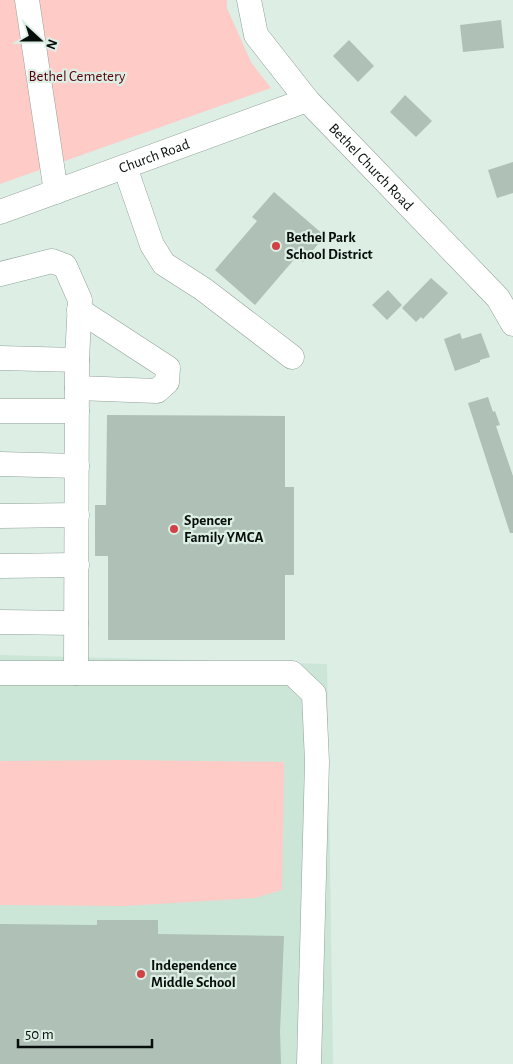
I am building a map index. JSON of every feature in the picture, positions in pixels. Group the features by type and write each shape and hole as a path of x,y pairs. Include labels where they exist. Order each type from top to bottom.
{"street":[{"path":"26,0 56,192"},
{"name":"Bethel Church Road","path":"251,0 256,34 307,100 498,298 513,324"},
{"name":"Church Road","path":"0,212 307,100"},
{"path":"125,167 152,245 164,264 202,289 292,357"},
{"path":"0,274 52,261 65,266 80,300 77,360 76,673"},
{"path":"77,388 158,391 167,382 168,368 79,310"},
{"path":"0,358 77,360"},
{"path":"0,412 77,411"},
{"path":"0,464 76,466"},
{"path":"0,516 77,515"},
{"path":"0,566 77,565"},
{"path":"0,622 76,623"},
{"path":"0,673 292,673 314,694 317,762 309,1064"}],"shaded area":[{"path":"0,655 327,664 333,1064 0,1064"}],"green space":[{"name":"Bethel Cemetery","path":"0,0 227,0 227,8 251,62 271,88 0,184"},
{"path":"0,761 284,762 282,890 255,898 124,906 0,905"}],"building":[{"path":"501,20 504,48 463,52 460,25"},
{"path":"349,40 374,66 358,82 333,56"},
{"path":"405,95 432,121 416,137 390,112"},
{"path":"513,162 513,193 497,198 488,170"},
{"name":"Bethel Park School District","path":"274,192 325,236 303,262 297,256 255,305 215,270 257,221 252,217"},
{"path":"431,278 448,293 423,319 421,317 416,322 402,308"},
{"path":"388,290 402,305 387,320 372,305"},
{"path":"460,333 462,339 481,333 490,357 455,371 444,339"},
{"path":"488,397 500,425 496,426 513,476 513,533 510,533 468,403"},
{"path":"107,415 285,416 285,487 294,487 294,575 285,575 285,640 108,640 108,556 95,556 95,505 106,505"},
{"name":"Independence Middle School","path":"97,920 158,920 158,934 284,936 280,1032 281,1064 0,1064 0,924 97,925"}],"place":[{"name":"Bethel Park School District","path":"276,246"},
{"name":"Spencer Family YMCA","path":"174,529"},
{"name":"Independence Middle School","path":"141,974"}]}
